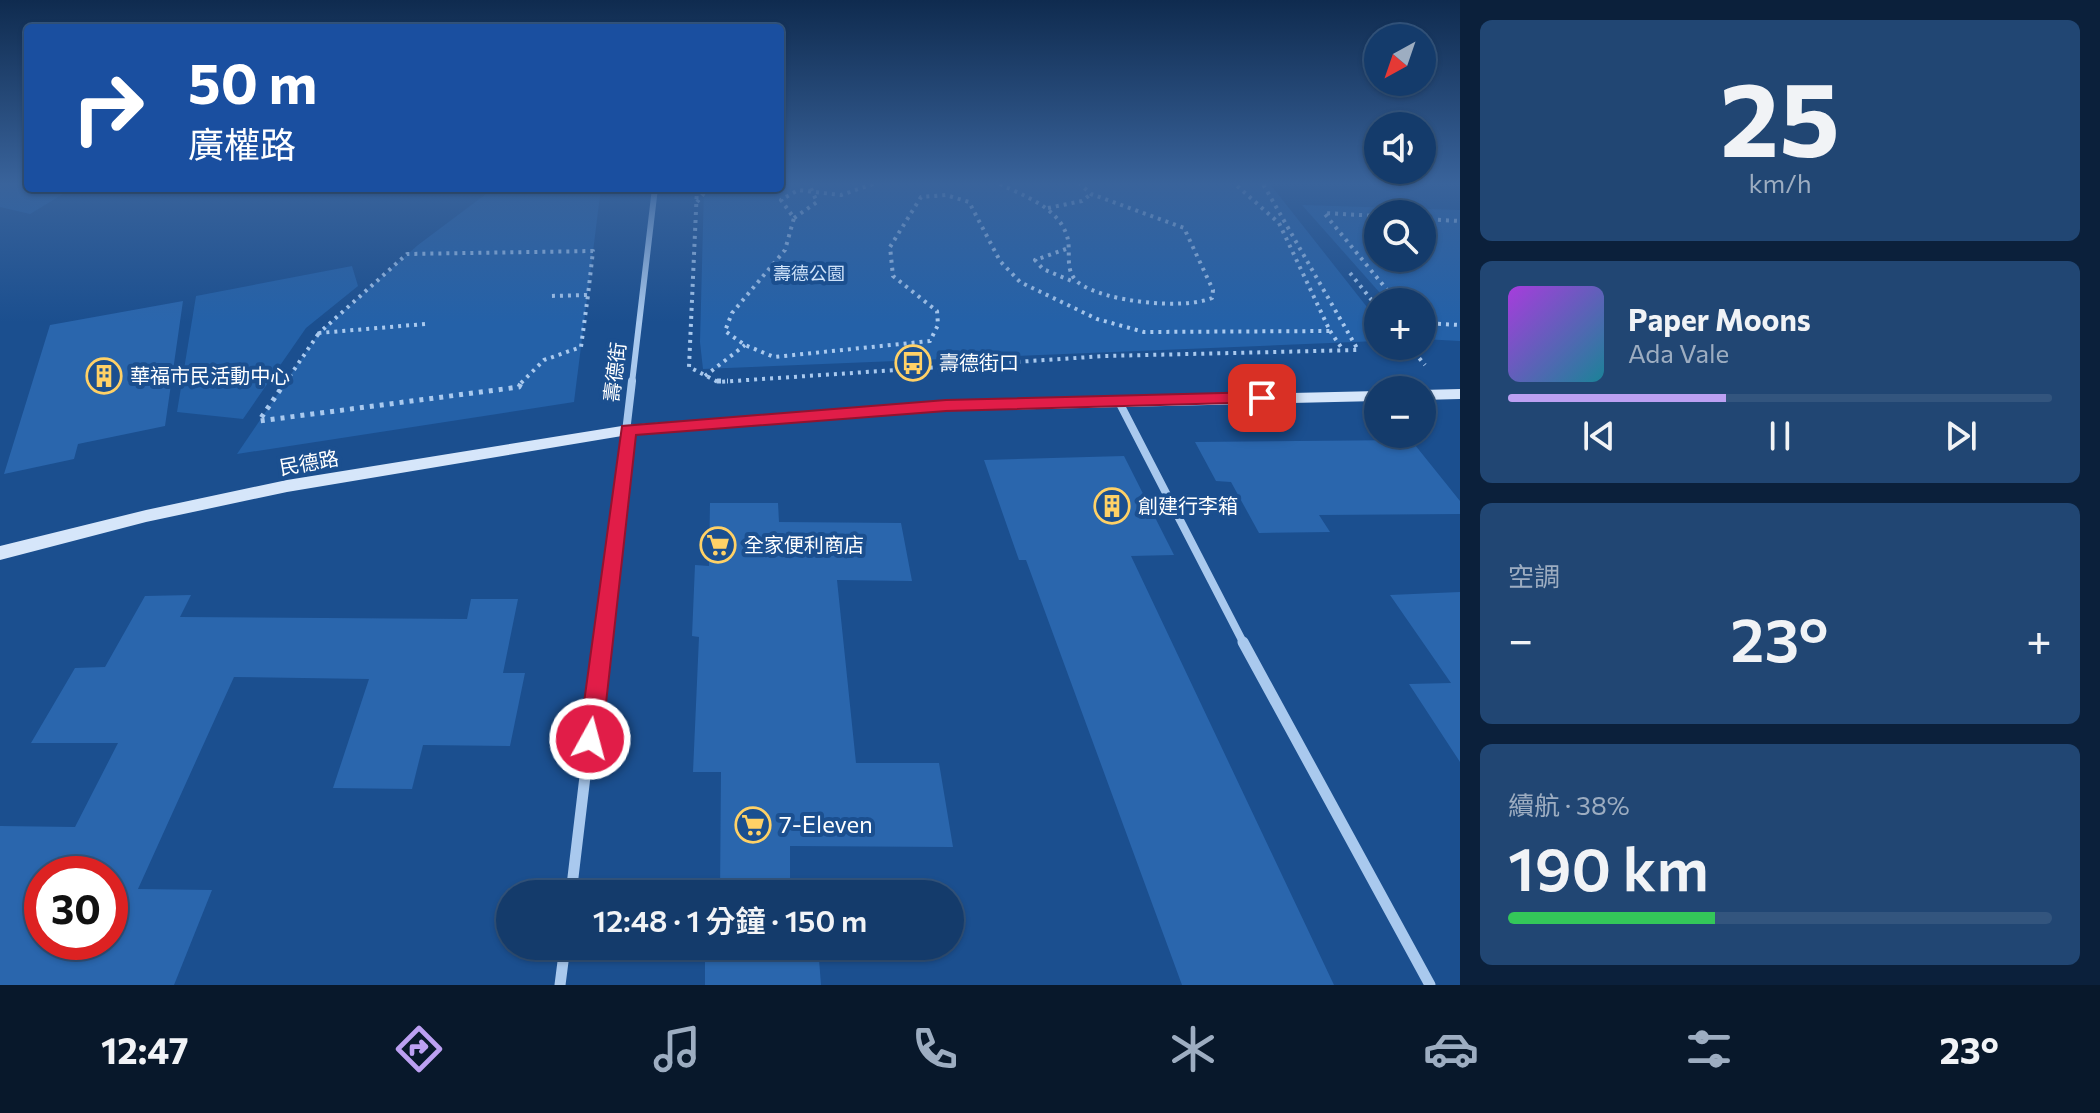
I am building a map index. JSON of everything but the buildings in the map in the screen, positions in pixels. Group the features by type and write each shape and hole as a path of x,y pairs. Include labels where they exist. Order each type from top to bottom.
{"street":[{"name":"壽德街","path":"573,880 650,230"},
{"path":"1436,395 1460,394"},
{"name":"民德路","path":"0,553 146,516 287,486 628,430 946,406 1364,396"},
{"path":"1117,400 1247,649 1430,985"},
{"path":"560,985 563,960"}],"path":[{"path":"695,230 689,367 718,382 1105,356 1358,350 1289,230"},
{"path":"791,230 785,250 732,313 725,331 745,345 774,357 930,341 938,325 937,311 893,276 890,247 901,230"},
{"path":"983,230 992,248 1020,282 1097,319 1144,332 1330,331"},
{"path":"1063,230 1067,235 1069,270 1079,283"},
{"path":"1066,249 1041,255 1035,260 1043,269 1139,303 1197,304 1212,298 1213,290 1185,230"},
{"path":"1282,230 1330,331 1344,351"},
{"path":"1338,230 1364,262"},
{"path":"593,251 588,295 581,347 558,353 527,369 519,387 259,421 319,333 407,254 593,251"},
{"path":"1372,272 1386,288"},
{"path":"1350,273 1364,290"},
{"path":"549,296 588,295"},
{"path":"319,333 425,324"},
{"path":"1436,324 1460,325"},
{"path":"705,376 745,345"}],"green space":[{"path":"438,230 596,230 574,402 237,454 319,333"},
{"name":"壽德公園","path":"703,230 1306,230 1364,303 1364,342 703,369 700,342"},
{"path":"1324,230 1364,230 1364,272 1436,272 1436,230 1460,230 1460,341 1436,340 1436,288 1376,288"},
{"path":"352,266 358,286 306,328 243,419 177,412 196,296"}],"place":[{"name":"壽德街口","path":"913,363"},
{"name":"華福市民活動中心","path":"104,376"},
{"name":"創建行李箱","path":"1112,506"},
{"name":"全家便利商店","path":"718,545"},
{"name":"7-Eleven","path":"753,825"}],"route":[{"path":"590,739 628,430 946,406 1262,398"}]}
